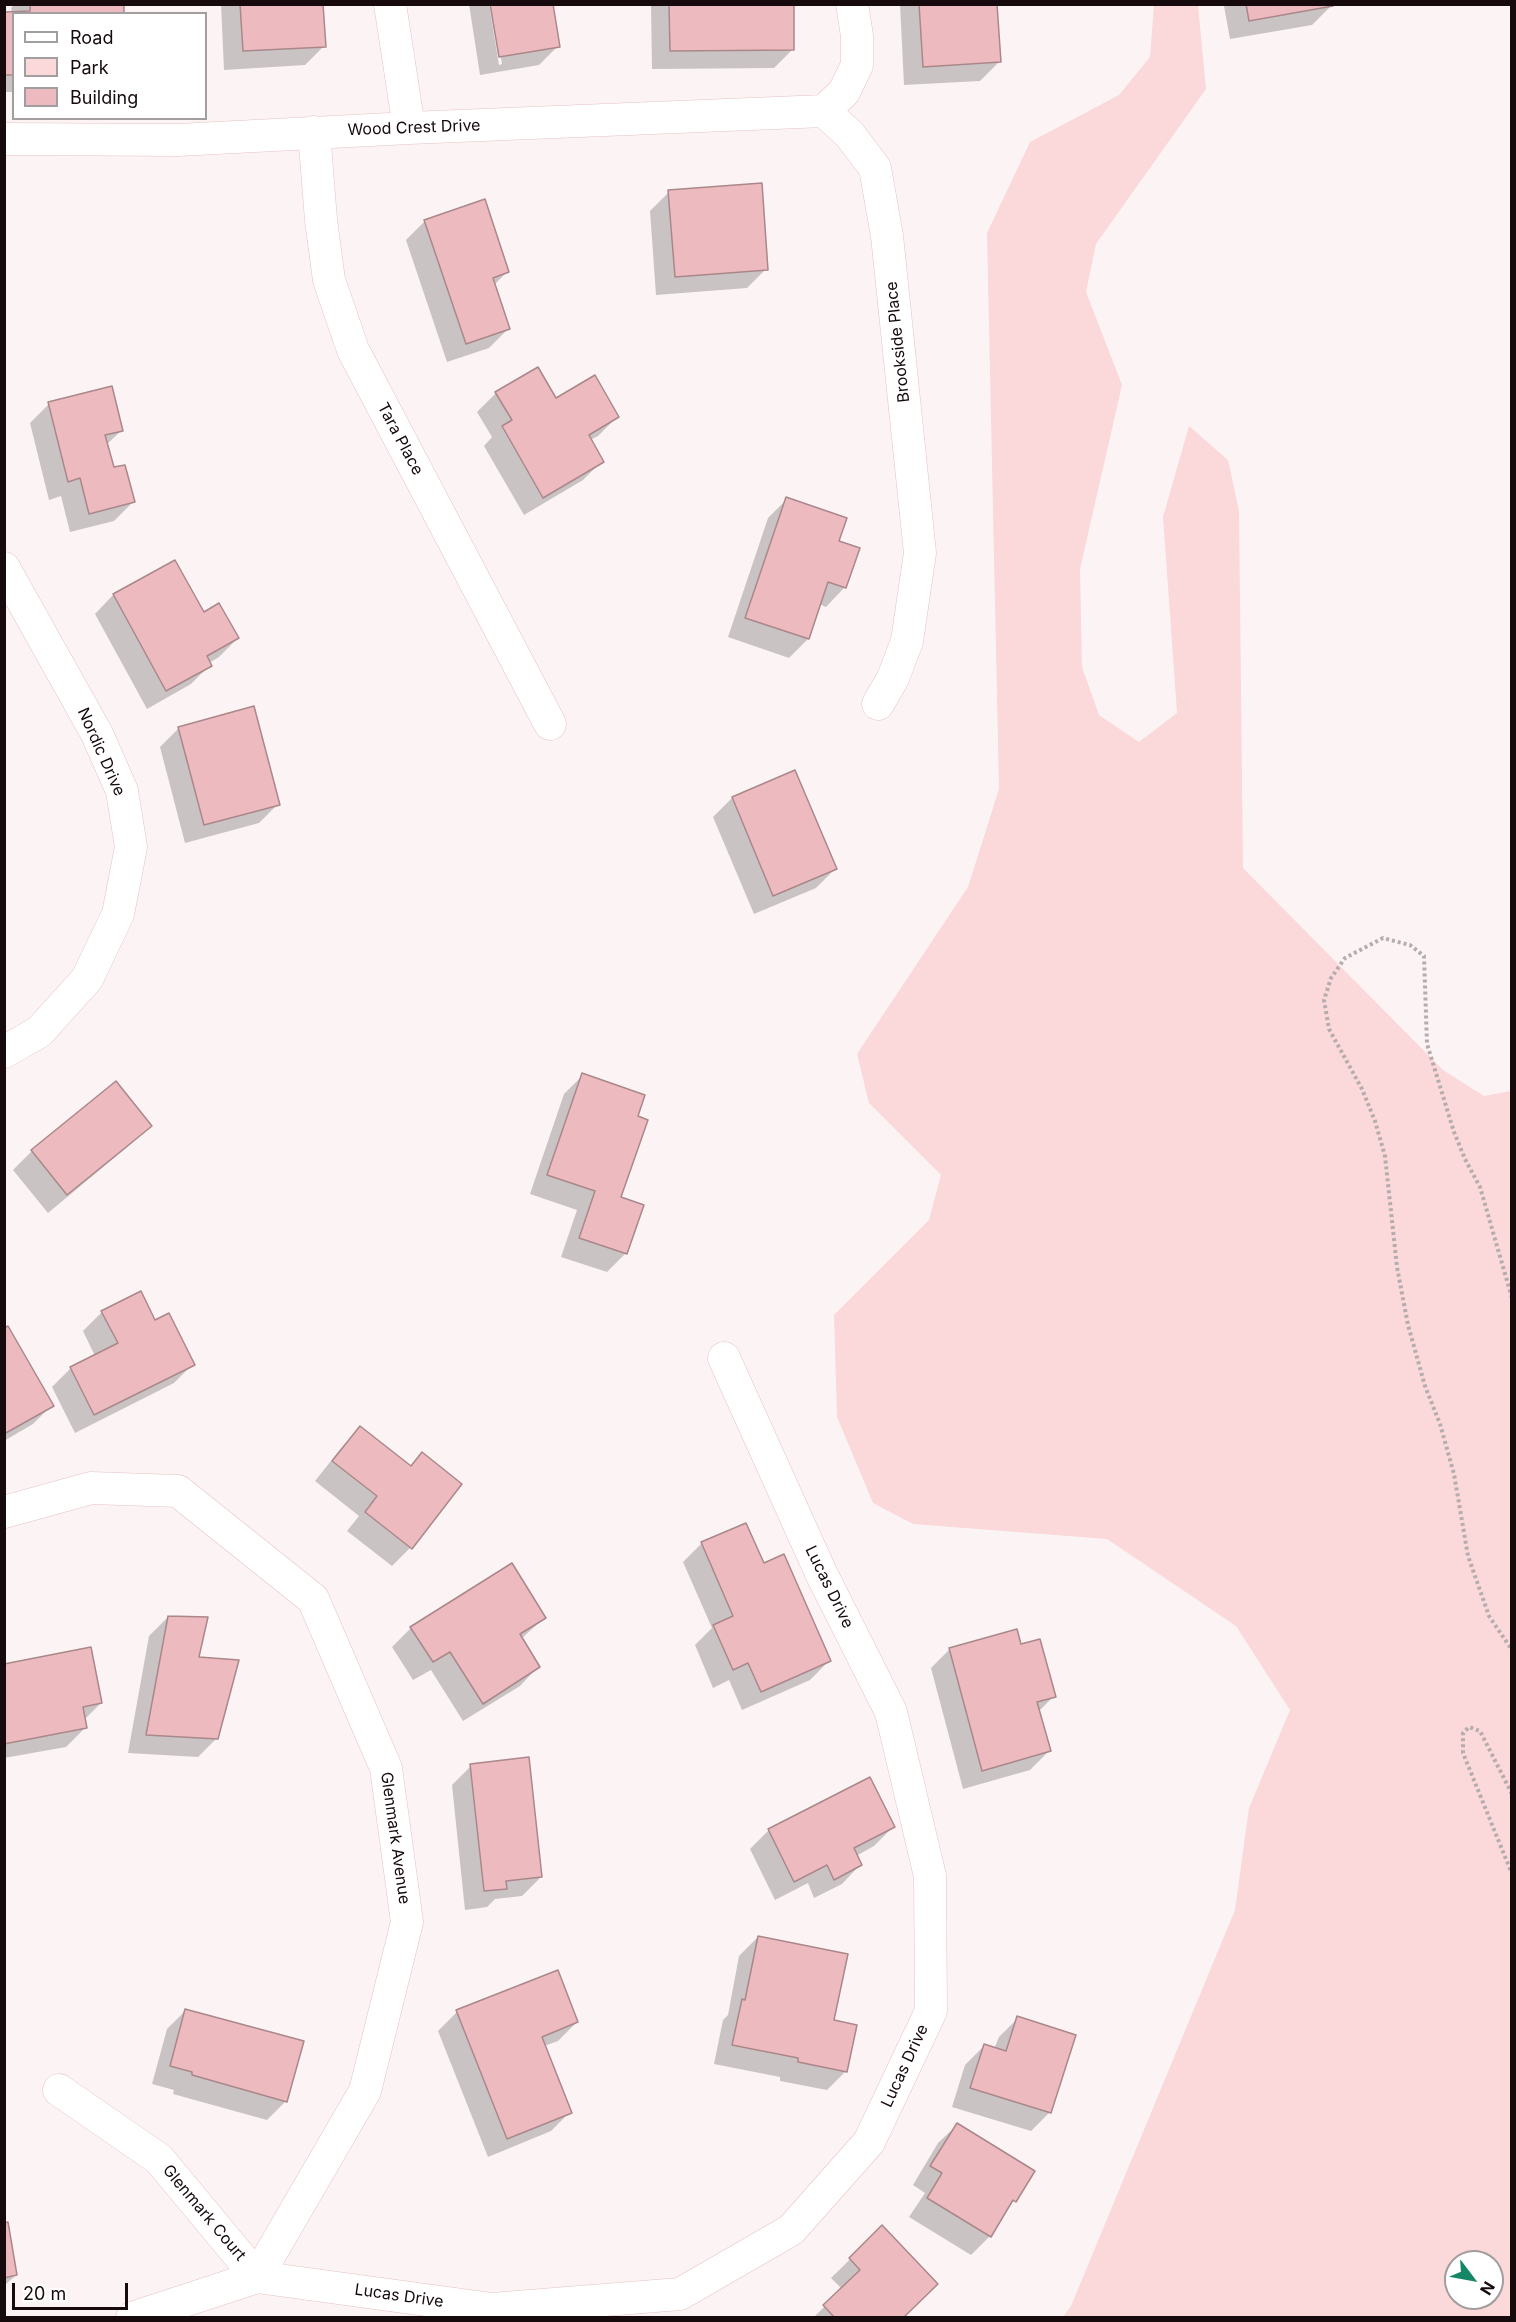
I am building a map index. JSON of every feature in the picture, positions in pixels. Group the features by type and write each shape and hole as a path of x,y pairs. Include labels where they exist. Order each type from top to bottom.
{"street":[{"path":"390,4 409,128"},
{"path":"824,111 844,92 857,65 852,4"},
{"name":"Wood Crest Drive","path":"4,139 178,140 314,132 824,111"},
{"name":"Brookside Place","path":"824,111 850,135 875,168 887,236 920,553 907,641 893,678 878,704"},
{"name":"Tara Place","path":"314,132 321,220 329,280 353,350 550,724"},
{"name":"Nordic Drive","path":"4,568 97,734 122,791 131,847 118,914 87,979 39,1032 4,1052"},
{"name":"Lucas Drive","path":"257,2277 492,2309 680,2294 791,2230 869,2142 931,2011 930,1876 891,1712 821,1573 724,1358"},
{"name":"Glenmark Avenue","path":"4,1512 91,1488 178,1491 314,1599 386,1768 407,1922 365,2091 257,2277"},
{"name":"Glenmark Court","path":"59,2090 159,2159 257,2277"},
{"path":"132,2318 257,2277"}],"path":[{"path":"1512,1298 1480,1187 1465,1160 1454,1132 1427,1044 1424,956 1410,945 1383,938 1345,958 1330,978 1324,1000 1329,1029 1362,1089 1375,1122 1384,1156 1397,1267 1408,1324 1425,1386 1440,1424 1454,1474 1468,1556 1489,1616 1512,1650"},
{"path":"1512,1794 1480,1731 1469,1727 1463,1733 1463,1753 1512,1874"}],"green space":[{"path":"1154,5 1198,5 1206,89 1096,244 1086,292 1122,385 1080,569 1082,667 1099,715 1139,742 1177,713 1163,517 1189,426 1228,460 1239,511 1243,868 1443,1070 1484,1096 1511,1091 1511,2317 1063,2317 1071,2306 1235,1910 1249,1808 1290,1710 1236,1626 1107,1539 913,1524 873,1503 837,1417 834,1315 929,1220 941,1175 869,1103 857,1054 968,887 999,789 987,233 1030,142 1119,95 1150,57"}],"building":[{"path":"30,4 124,4 124,12 12,12 12,75 4,75 4,12 30,11"},
{"path":"240,4 323,4 326,47 243,51"},
{"path":"490,4 553,4 560,47 499,57"},
{"path":"669,4 794,4 794,50 670,51"},
{"path":"919,4 997,4 1001,62 923,67"},
{"path":"1246,4 1333,4 1333,6 1249,21"},
{"path":"762,183 768,270 675,277 668,190"},
{"path":"485,199 509,272 493,278 510,329 466,344 424,220"},
{"path":"538,367 556,398 595,375 619,417 589,435 604,462 543,498 502,426 512,420 495,392"},
{"path":"112,386 123,431 105,435 114,467 125,465 135,502 89,514 80,478 68,482 48,402"},
{"path":"786,497 847,518 839,541 860,548 846,588 828,582 809,639 745,618"},
{"path":"175,560 204,612 219,603 239,638 207,656 212,666 166,691 113,594"},
{"path":"254,706 280,805 204,825 178,727"},
{"path":"795,770 837,869 773,896 732,797"},
{"path":"582,1073 645,1095 638,1116 648,1120 621,1197 644,1205 627,1254 579,1238 595,1191 547,1175"},
{"path":"116,1081 152,1126 67,1195 31,1150"},
{"path":"141,1291 155,1320 169,1313 195,1365 94,1415 70,1367 118,1343 101,1311"},
{"path":"8,1326 54,1406 4,1434 4,1328"},
{"path":"360,1426 411,1466 422,1452 462,1484 412,1549 365,1512 377,1496 332,1461"},
{"path":"746,1523 764,1563 784,1554 831,1661 761,1692 748,1663 733,1670 713,1625 733,1616 701,1542"},
{"path":"512,1563 546,1618 520,1634 540,1667 483,1704 450,1652 433,1662 410,1627"},
{"path":"168,1616 208,1617 199,1657 239,1660 218,1739 146,1735"},
{"path":"1017,1629 1021,1644 1040,1639 1056,1697 1037,1702 1051,1751 982,1771 949,1648"},
{"path":"91,1647 102,1703 83,1707 87,1728 4,1744 4,1664"},
{"path":"529,1757 542,1877 506,1881 507,1889 484,1891 470,1764"},
{"path":"870,1777 895,1827 854,1848 862,1865 834,1880 827,1865 794,1882 768,1829"},
{"path":"758,1936 848,1954 834,2020 857,2025 847,2072 798,2062 798,2058 732,2045 742,1999 745,2000"},
{"path":"558,1970 578,2022 542,2037 572,2113 507,2139 456,2010"},
{"path":"185,2009 304,2041 287,2102 192,2075 192,2072 170,2066"},
{"path":"1017,2016 1076,2035 1051,2113 970,2088 984,2044 1006,2051"},
{"path":"957,2123 1035,2171 1016,2202 1013,2200 991,2237 927,2198 942,2173 930,2166"},
{"path":"8,2222 17,2275 4,2278 4,2223"},
{"path":"882,2225 938,2284 903,2318 835,2318 823,2305 860,2270 849,2258"}]}
